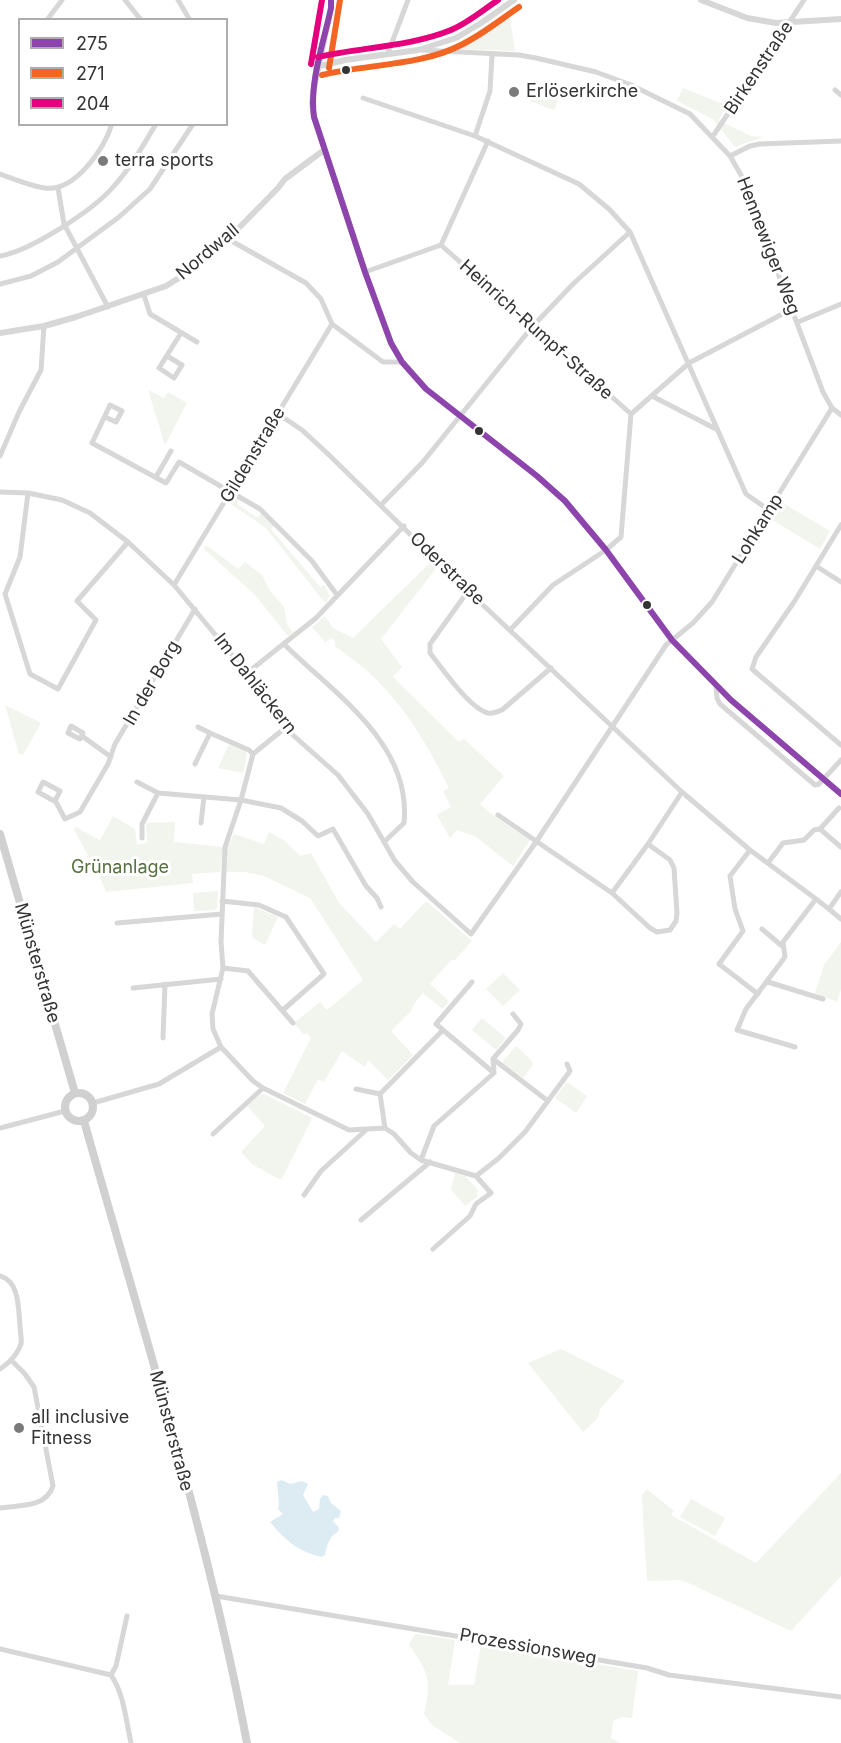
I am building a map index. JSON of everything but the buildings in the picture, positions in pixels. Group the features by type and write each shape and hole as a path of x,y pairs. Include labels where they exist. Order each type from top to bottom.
{"main road":[{"name":"Münsterstraße","path":"0,834 75,1093"},
{"path":"75,1093 87,1094 93,1103 92,1114 84,1121 72,1120 65,1111 67,1100 75,1093"},
{"name":"Münsterstraße","path":"84,1121 216,1596 247,1743"}],"street":[{"path":"48,18 62,0"},
{"path":"125,0 139,18"},
{"path":"178,0 189,18"},
{"path":"331,0 332,8 314,88 312,103 314,117 365,272 391,343 402,362 426,389 537,476 565,501 606,550 672,640 716,686 841,794"},
{"path":"388,54 408,0"},
{"path":"320,66 418,50 456,38 514,0"},
{"path":"701,0 747,18 776,22 841,19"},
{"name":"Birkenstraße","path":"713,136 804,0"},
{"name":"Hennewiger Weg","path":"418,50 519,55 536,58 605,76 690,114 730,156 741,175 823,392 832,408 841,415"},
{"path":"475,136 490,91 492,55"},
{"path":"835,90 841,95"},
{"path":"363,98 488,141 579,184 609,208 630,232 746,494 770,511"},
{"path":"0,174 46,188 58,188 80,175 98,154 111,126"},
{"path":"0,256 26,247 92,206 113,188 135,160 155,126"},
{"path":"0,284 31,276 58,262 119,217 150,189 192,126"},
{"path":"365,272 441,245 488,141"},
{"path":"730,156 750,146 760,144 841,141"},
{"name":"Nordwall","path":"0,333 44,326 108,307 166,286 187,273 228,239 285,179 324,150"},
{"path":"58,188 64,224 108,307"},
{"path":"381,505 422,464 532,327 573,284 630,232"},
{"path":"228,239 306,283 321,299 332,324 383,362 402,362"},
{"name":"Heinrich-Rumpf-Straße","path":"441,245 631,414"},
{"path":"144,295 150,314 197,342"},
{"path":"798,322 841,304"},
{"path":"511,629 553,585 606,550 621,537 631,414 689,363 792,309"},
{"name":"Gildenstraße","path":"174,585 332,324"},
{"path":"0,456 41,370 44,326"},
{"path":"167,356 181,333"},
{"path":"652,396 716,429"},
{"name":"Lohkamp","path":"471,934 672,640 693,623 712,602 832,408"},
{"name":"Oderstraße","path":"278,414 302,430 327,453 468,591 682,792 750,850 841,919"},
{"path":"105,417 92,443 166,483 179,462"},
{"path":"156,477 170,453 179,462 260,509 312,561 337,595"},
{"name":"Im Dahläckern","path":"0,492 28,493 62,500 90,513 128,542 174,585 247,673 285,728 338,775 368,814 395,861 413,882 471,934"},
{"path":"28,493 20,557 5,594 30,675 58,689 96,620 77,601 128,542"},
{"path":"841,525 794,602 756,657 752,669 841,745"},
{"path":"247,673 316,618 404,526"},
{"path":"816,566 841,582"},
{"path":"468,591 430,644 430,653 464,695 485,712 494,713 502,710 551,668"},
{"name":"In der Borg","path":"55,801 65,819 80,812 111,757 115,744 195,609"},
{"path":"285,645 354,708 367,722 386,750 404,793 406,805 404,823 384,842"},
{"path":"716,686 720,704 814,785 824,780 841,760"},
{"path":"198,727 249,750 253,754"},
{"path":"285,728 253,754 225,847 221,942 223,968 212,1014 216,1039 221,1047 262,1088 349,1130 385,1128 421,1160 476,1176 491,1193 476,1204 470,1216 433,1249"},
{"path":"195,764 210,733"},
{"path":"82,736 111,757"},
{"path":"137,782 159,793 241,800 281,808 302,821 318,836 333,829 381,907"},
{"path":"612,893 682,792"},
{"path":"142,838 142,824 159,793"},
{"path":"201,823 204,797"},
{"path":"768,863 783,843 804,840 814,830 820,829 839,808"},
{"path":"498,815 612,893 650,928 657,932 670,930 676,921 677,913 674,868 670,860 648,844"},
{"path":"820,829 841,847"},
{"path":"750,850 730,876 735,909 743,931 719,964 758,994"},
{"path":"829,909 841,892"},
{"path":"782,946 816,899"},
{"path":"222,901 258,905 286,917 324,974 283,1010"},
{"path":"117,923 222,914"},
{"path":"762,929 782,946 785,957 746,1009 737,1030 795,1047"},
{"path":"223,968 248,971 293,1023"},
{"path":"133,988 221,979"},
{"path":"472,982 436,1024 494,1073"},
{"path":"768,982 823,999"},
{"path":"164,1038 165,984"},
{"path":"494,1073 493,1059 521,1024 513,1014"},
{"path":"380,1094 443,1030"},
{"path":"93,1103 159,1084 221,1047"},
{"path":"493,1059 548,1101"},
{"path":"476,1176 499,1158 525,1132 570,1071 567,1064"},
{"path":"421,1160 434,1126 494,1073"},
{"path":"213,1134 262,1088"},
{"path":"356,1089 380,1094"},
{"path":"380,1094 385,1128"},
{"path":"0,1128 65,1111"},
{"path":"304,1196 321,1171 366,1130"},
{"path":"361,1220 430,1162"},
{"path":"0,1276 13,1286 17,1296 21,1343 12,1361 0,1369"},
{"path":"0,1508 40,1502 49,1496 53,1486 34,1388 26,1374 12,1361"},
{"name":"Prozessionsweg","path":"216,1596 647,1668 669,1675 841,1697"},
{"path":"111,1675 116,1666 127,1616"},
{"path":"0,1649 111,1675 124,1709 131,1743"}],"green space":[{"path":"509,12 515,51 461,49 462,40"},
{"path":"542,83 561,92 554,110 530,101"},
{"path":"683,88 728,106 718,120 751,136 763,137 735,147 713,119 677,101"},
{"path":"148,390 164,398 168,392 187,403 165,445"},
{"path":"233,499 239,500 237,504 258,518 261,513 274,526 271,529 320,587 324,585 330,596 325,603 266,528 231,504"},
{"path":"781,502 830,531 820,549 771,519"},
{"path":"206,545 238,569 245,562 262,575 270,591 284,607 287,624 293,633 288,636 255,595 204,549"},
{"path":"433,560 438,566 381,639 402,667 393,677 459,742 464,739 504,776 480,804 530,840 513,866 475,836 457,830 450,838 437,815 451,807 443,791 449,788 413,724 391,695 362,666 335,646 332,638 325,642 312,627 325,616 333,628 353,638"},
{"path":"5,705 41,723 23,755 19,754"},
{"path":"229,744 246,751 243,773 218,768"},
{"name":"Grünanlage","path":"113,816 135,829 137,845 147,843 146,823 175,822 174,842 223,847 220,872 192,874 193,883 106,892 74,830 76,827 100,840"},
{"path":"269,832 285,841 300,856 311,853 339,903 376,942 394,924 400,929 426,901 472,941 430,984 449,1001 443,1009 423,993 411,1011 391,1031 413,1055 388,1080 368,1060 365,1067 342,1051 324,1082 318,1079 305,1104 283,1093 311,1038 307,1033 304,1035 294,1023 320,1002 327,1010 363,980 310,898 264,876 245,872 225,872 227,847 234,834 264,844"},
{"path":"218,891 215,910 194,911 193,893"},
{"path":"254,907 278,917 265,945 252,937"},
{"path":"841,942 841,989 837,1002 815,993 824,965"},
{"path":"503,973 520,990 503,1006 486,989"},
{"path":"482,1018 506,1038 496,1050 472,1030"},
{"path":"516,1046 532,1061 533,1065 523,1078 503,1064"},
{"path":"567,1082 587,1096 576,1113 555,1098"},
{"path":"261,1094 312,1118 281,1180 253,1165 241,1152 265,1126 247,1106"},
{"path":"455,1173 465,1176 478,1190 477,1197 465,1206 451,1189"},
{"path":"561,1349 625,1381 600,1409 598,1418 583,1432 528,1363"},
{"path":"841,1473 841,1576 791,1631 682,1580 647,1581 642,1495 647,1489 674,1511 671,1515 756,1563"},
{"path":"691,1499 725,1518 715,1536 680,1517"},
{"path":"415,1634 455,1640 448,1685 474,1685 481,1645 638,1671 632,1718 622,1717 613,1721 611,1738 620,1743 460,1743 432,1725 424,1714 428,1685 425,1670 409,1645"}],"shaded area":[{"path":"282,1480 290,1484 302,1481 308,1484 303,1495 313,1512 319,1509 323,1495 328,1496 331,1503 341,1511 339,1518 333,1521 339,1528 338,1532 330,1539 325,1555 321,1557 313,1555 299,1548 281,1535 270,1522 283,1514 278,1509 277,1482"}],"transit line":[{"name":"204","path":"311,64 322,0"},
{"name":"275","path":"331,0 315,76 314,117 365,272 391,343 402,362 426,389 537,476 565,501 606,550 672,640 731,700 841,794"},
{"name":"271","path":"329,68 340,0"},
{"name":"204","path":"318,57 435,36 463,24 498,0"},
{"name":"271","path":"322,75 411,61 445,52 476,37 519,7"}],"place":[{"name":"Erlöserkirche","path":"514,92"},
{"name":"terra sports","path":"103,161"},
{"name":"all inclusive Fitness","path":"19,1428"}]}
